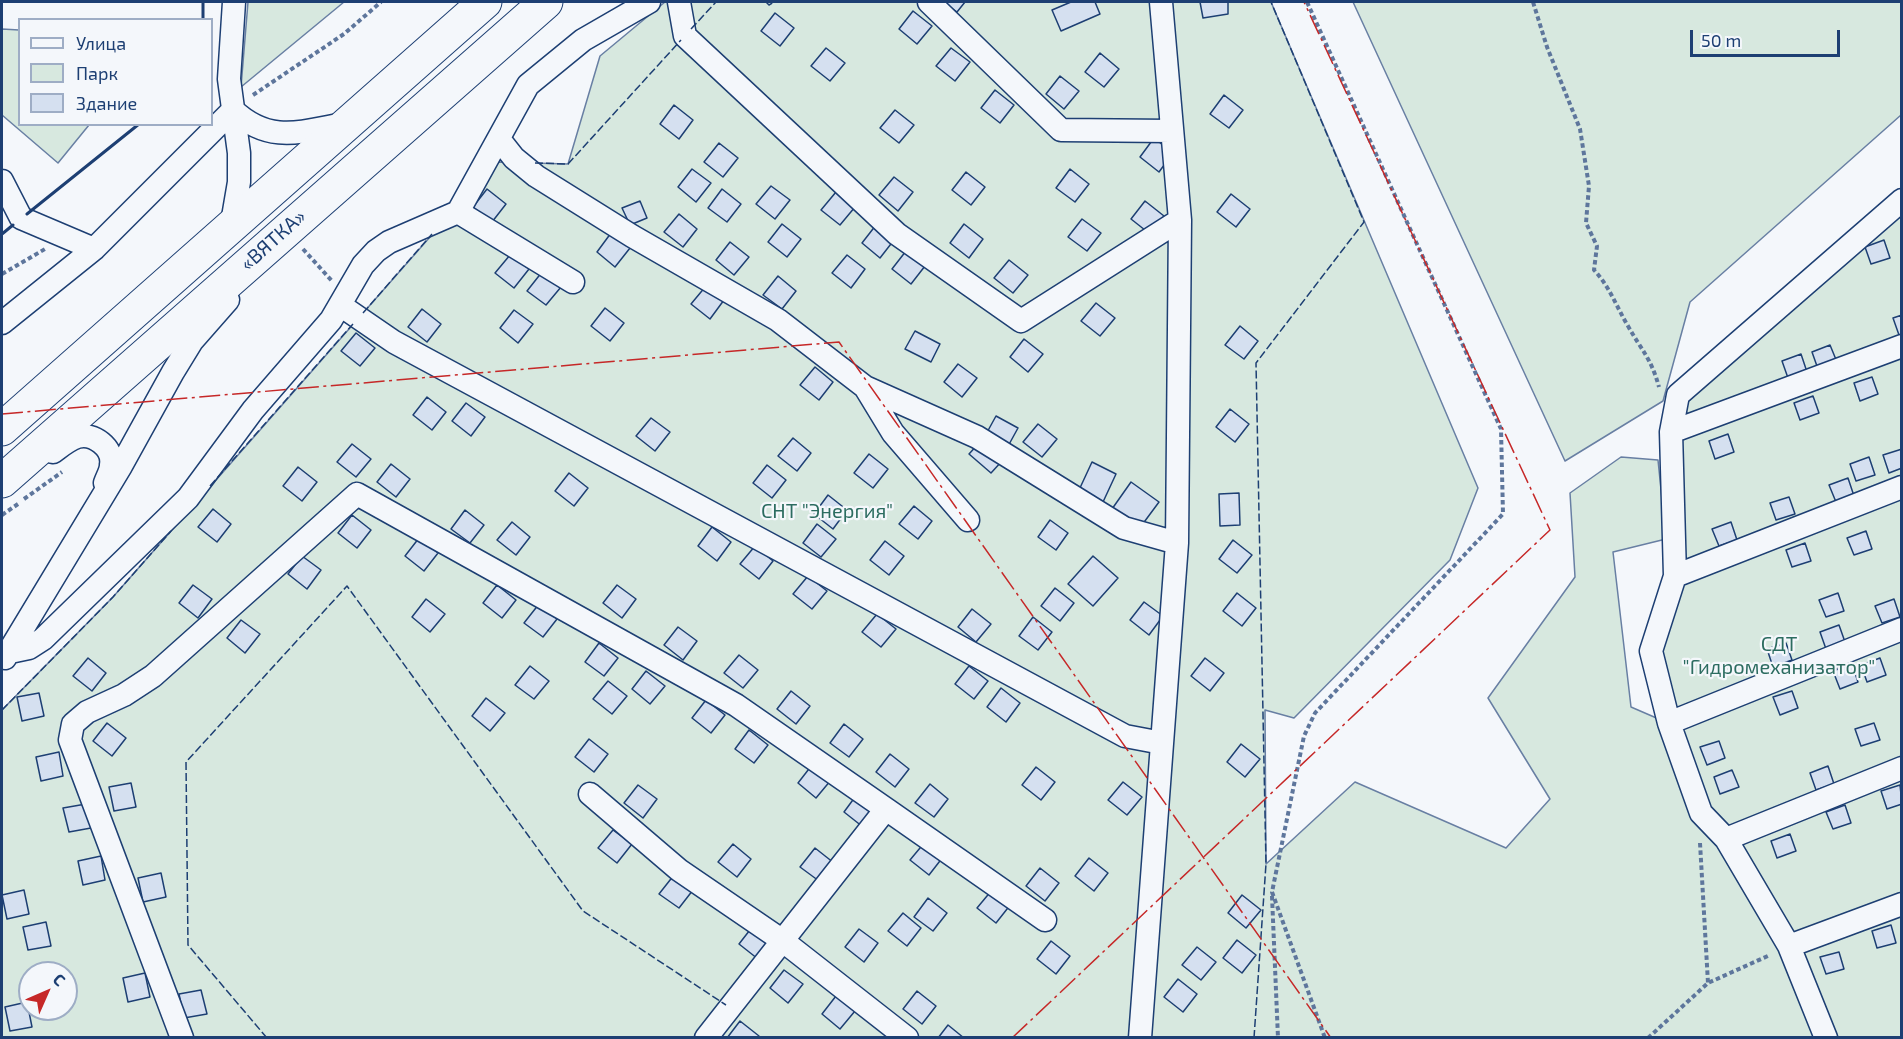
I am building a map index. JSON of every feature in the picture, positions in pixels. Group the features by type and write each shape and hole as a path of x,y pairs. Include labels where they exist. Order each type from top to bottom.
{"highway":[{"name":"«ВЯТКА»","path":"2,429 232,223 485,2"},
{"name":"«ВЯТКА»","path":"2,481 352,170 546,2"}],"street":[{"path":"232,223 239,182 239,153 230,79 234,2"},
{"path":"6,657 29,648 43,639 188,498 253,410 331,320 376,251 389,242 458,212 499,139 519,97 528,85 583,40 649,2"},
{"path":"679,2 685,36 897,234 1021,321 1180,220"},
{"path":"929,2 1061,130 1171,131"},
{"path":"1140,1038 1177,543 1180,220 1161,2"},
{"path":"233,110 255,128 271,133 291,134 344,124"},
{"path":"2,323 94,249 233,110"},
{"path":"499,139 514,158 536,176 632,236 778,320 865,387 977,437 1124,528 1177,543"},
{"path":"6,657 102,493 121,466 192,342 215,313 352,170"},
{"path":"2,181 11,217 94,249"},
{"path":"1826,1038 1789,946 1726,838 1701,813 1669,723 1652,651 1675,576 1671,432 1678,395 1902,200"},
{"path":"458,212 573,282"},
{"path":"342,300 394,342 1125,736 1162,743"},
{"path":"1671,432 1902,346"},
{"path":"865,387 893,433 968,520"},
{"path":"2,491 68,441 86,436 101,443 111,457 111,465 102,493"},
{"path":"1675,576 1902,487"},
{"path":"182,1038 70,740 73,724 87,712 124,695 153,676 357,494 735,705 1045,920"},
{"path":"1669,723 1902,629"},
{"path":"1726,838 1902,768"},
{"path":"590,794 680,870 783,941 908,1038"},
{"path":"706,1038 886,809"},
{"path":"1789,946 1902,903"}],"path":[{"path":"233,110 268,83 344,34 381,2"},
{"path":"1278,1038 1272,892 1304,736 1315,713 1503,514 1502,429 1307,2"},
{"path":"1533,2 1547,47 1580,129 1589,186 1586,223 1597,246 1594,270 1608,285 1628,326 1652,362 1671,432"},
{"path":"2,274 65,237"},
{"path":"298,244 342,300"},
{"path":"2,515 66,469"},
{"path":"1701,813 1700,858 1708,983"},
{"path":"1272,892 1325,1038"},
{"path":"1648,1038 1708,983 1789,946"}],"green space":[{"path":"248,2 344,2 241,87"},
{"name":"СНТ \"Энергия\"","path":"665,2 1271,2 1478,488 1450,560 1294,718 1265,710 1266,864 1355,782 1506,848 1550,799 1488,698 1575,577 1570,493 1621,457 1658,460 1666,539 1613,552 1631,707 1668,723 1651,651 1675,576 1678,395 1901,200 1901,1037 2,1038 2,710 113,597 496,162 568,164 600,56"},
{"path":"1353,2 1901,2 1901,115 1690,302 1663,401 1565,461"},
{"path":"2,29 18,30 18,126 88,126 58,163 2,115"}],"building":[{"path":"943,2 965,2 957,12"},
{"path":"1071,2 1095,2 1100,14 1061,31 1052,10"},
{"path":"1200,2 1228,2 1228,14 1203,18"},
{"path":"913,11 932,26 917,44 899,29"},
{"path":"775,13 794,28 780,46 761,31"},
{"path":"826,48 845,63 830,81 811,66"},
{"path":"951,48 970,62 955,81 936,66"},
{"path":"1100,53 1119,69 1104,87 1085,72"},
{"path":"1060,76 1079,91 1064,109 1046,94"},
{"path":"995,90 1014,105 1000,123 981,108"},
{"path":"1224,95 1243,110 1229,128 1210,114"},
{"path":"674,105 693,120 679,139 660,124"},
{"path":"895,110 914,125 899,143 880,128"},
{"path":"1154,138 1173,153 1159,172 1140,157"},
{"path":"719,143 738,158 723,177 704,162"},
{"path":"692,169 711,183 696,202 678,187"},
{"path":"1070,169 1089,184 1075,202 1056,188"},
{"path":"966,172 985,187 971,205 952,190"},
{"path":"894,177 913,192 898,211 879,195"},
{"path":"771,186 790,200 775,219 756,204"},
{"path":"487,189 506,204 492,222 473,207"},
{"path":"722,189 741,204 727,222 708,208"},
{"path":"836,192 855,207 840,225 821,210"},
{"path":"1231,194 1250,209 1236,227 1217,212"},
{"path":"640,201 647,218 630,225 622,208"},
{"path":"1145,201 1164,216 1150,234 1131,219"},
{"path":"679,214 697,229 683,247 664,232"},
{"path":"1082,219 1101,233 1087,251 1068,237"},
{"path":"782,224 801,239 787,257 768,242"},
{"path":"964,224 983,239 969,258 950,243"},
{"path":"876,225 894,240 880,258 862,243"},
{"path":"611,233 630,248 615,267 597,252"},
{"path":"1884,240 1890,258 1871,264 1865,247"},
{"path":"730,242 749,257 734,275 716,260"},
{"path":"906,251 925,266 911,284 892,269"},
{"path":"510,255 529,269 514,288 495,273"},
{"path":"847,255 865,269 851,288 832,273"},
{"path":"1009,260 1028,275 1013,293 994,278"},
{"path":"542,272 561,287 546,305 527,291"},
{"path":"778,276 796,291 782,309 763,295"},
{"path":"706,286 724,300 710,319 691,304"},
{"path":"1096,303 1115,318 1100,336 1081,321"},
{"path":"605,308 624,323 610,341 591,326"},
{"path":"422,309 441,324 427,342 408,327"},
{"path":"514,310 533,324 518,343 500,328"},
{"path":"1902,315 1902,334 1899,335 1893,318"},
{"path":"1240,326 1258,341 1244,359 1225,345"},
{"path":"915,331 940,344 931,362 905,349"},
{"path":"356,333 375,348 360,366 341,351"},
{"path":"1024,339 1043,354 1028,372 1010,357"},
{"path":"1830,345 1837,362 1818,369 1812,352"},
{"path":"1801,354 1807,372 1788,378 1782,361"},
{"path":"958,364 977,378 962,397 944,382"},
{"path":"815,367 833,382 819,400 800,385"},
{"path":"1872,377 1878,394 1860,401 1854,383"},
{"path":"1813,396 1819,413 1800,420 1794,403"},
{"path":"427,397 446,412 432,430 413,415"},
{"path":"466,403 485,417 471,436 452,421"},
{"path":"1230,409 1249,424 1235,442 1216,427"},
{"path":"996,416 1018,428 1007,448 985,436"},
{"path":"651,418 670,432 655,451 636,436"},
{"path":"1038,424 1057,439 1042,457 1023,442"},
{"path":"1728,434 1734,452 1715,459 1709,441"},
{"path":"793,438 811,453 797,471 778,456"},
{"path":"980,442 1002,461 991,473 969,454"},
{"path":"352,444 371,459 356,477 337,462"},
{"path":"1902,449 1902,468 1889,473 1883,455"},
{"path":"869,454 888,469 873,488 854,473"},
{"path":"1869,457 1875,475 1856,481 1850,464"},
{"path":"1092,462 1116,474 1103,502 1079,490"},
{"path":"391,464 410,479 396,497 377,482"},
{"path":"767,465 786,480 772,498 753,483"},
{"path":"298,467 317,482 302,501 283,486"},
{"path":"569,473 588,488 574,506 555,491"},
{"path":"1848,478 1854,496 1836,502 1829,485"},
{"path":"1131,482 1159,502 1139,529 1112,509"},
{"path":"1239,493 1240,525 1220,526 1219,494"},
{"path":"828,495 847,510 833,529 814,514"},
{"path":"1789,497 1795,514 1776,520 1770,503"},
{"path":"914,506 932,521 918,539 899,524"},
{"path":"213,509 231,524 217,542 198,527"},
{"path":"465,510 484,525 470,543 451,529"},
{"path":"352,515 371,530 357,548 338,533"},
{"path":"1050,520 1068,533 1056,550 1038,537"},
{"path":"512,522 530,537 516,555 497,540"},
{"path":"1731,522 1737,540 1719,546 1712,529"},
{"path":"817,524 836,539 821,557 803,543"},
{"path":"712,527 731,542 717,561 698,546"},
{"path":"1866,531 1872,549 1854,555 1847,538"},
{"path":"419,538 438,553 424,571 405,556"},
{"path":"1233,540 1252,555 1237,573 1219,559"},
{"path":"885,541 904,556 889,575 870,560"},
{"path":"1805,543 1811,561 1792,567 1786,550"},
{"path":"755,546 773,561 759,579 740,564"},
{"path":"302,556 321,570 307,589 288,574"},
{"path":"1093,556 1118,578 1093,606 1068,584"},
{"path":"808,576 827,591 812,609 793,594"},
{"path":"193,585 212,599 198,618 179,603"},
{"path":"497,585 516,600 502,618 483,603"},
{"path":"617,585 636,599 622,618 603,603"},
{"path":"1055,588 1074,603 1060,621 1041,606"},
{"path":"1237,593 1256,608 1242,626 1223,611"},
{"path":"1838,593 1844,611 1826,617 1819,600"},
{"path":"426,599 445,614 430,632 412,617"},
{"path":"1894,599 1900,617 1882,623 1875,606"},
{"path":"1144,602 1163,616 1149,635 1130,620"},
{"path":"539,604 557,619 543,637 524,623"},
{"path":"972,609 991,624 976,642 958,627"},
{"path":"877,614 896,629 881,647 862,632"},
{"path":"1033,617 1052,632 1038,650 1019,636"},
{"path":"241,620 260,634 245,653 227,638"},
{"path":"1839,625 1845,642 1826,649 1820,632"},
{"path":"678,627 697,641 683,660 664,645"},
{"path":"599,643 618,658 604,676 585,662"},
{"path":"1786,643 1792,660 1773,667 1767,649"},
{"path":"739,655 758,670 743,688 724,673"},
{"path":"88,658 106,673 92,691 73,676"},
{"path":"1205,658 1224,673 1210,691 1191,676"},
{"path":"1880,658 1886,675 1867,682 1861,665"},
{"path":"1852,664 1858,682 1840,689 1833,671"},
{"path":"530,666 549,681 534,699 515,685"},
{"path":"969,666 988,681 974,699 955,684"},
{"path":"646,671 665,686 650,704 632,689"},
{"path":"608,681 627,696 612,714 593,699"},
{"path":"1001,688 1020,703 1006,722 987,707"},
{"path":"791,691 810,706 796,724 777,709"},
{"path":"1792,691 1798,708 1780,715 1773,697"},
{"path":"39,693 44,716 22,721 17,697"},
{"path":"486,698 505,713 490,731 472,716"},
{"path":"706,700 725,715 711,733 692,718"},
{"path":"107,723 126,738 112,756 93,741"},
{"path":"1874,723 1880,740 1861,746 1855,729"},
{"path":"844,724 863,739 849,757 830,743"},
{"path":"749,730 768,745 754,763 735,749"},
{"path":"589,739 608,754 594,772 575,757"},
{"path":"1719,741 1725,758 1707,765 1700,747"},
{"path":"1241,744 1260,759 1245,777 1227,762"},
{"path":"59,752 63,776 41,781 36,757"},
{"path":"890,754 909,769 895,787 876,772"},
{"path":"812,765 831,780 816,798 798,783"},
{"path":"1828,766 1834,784 1816,790 1810,773"},
{"path":"1036,767 1055,782 1041,800 1022,785"},
{"path":"1732,770 1739,787 1720,794 1714,777"},
{"path":"1123,782 1142,797 1127,815 1108,800"},
{"path":"131,783 136,807 114,811 109,787"},
{"path":"930,784 948,799 934,817 915,803"},
{"path":"638,785 657,799 643,818 624,803"},
{"path":"1900,785 1902,804 1887,809 1881,791"},
{"path":"858,793 877,808 863,827 844,812"},
{"path":"86,804 91,828 69,832 63,808"},
{"path":"1845,805 1851,823 1833,829 1826,812"},
{"path":"613,830 632,844 617,863 598,848"},
{"path":"1790,834 1796,851 1777,858 1771,841"},
{"path":"925,842 943,857 929,875 910,860"},
{"path":"733,844 751,859 737,877 718,862"},
{"path":"815,848 834,863 819,881 800,867"},
{"path":"101,856 105,880 83,885 78,861"},
{"path":"1089,858 1108,873 1094,891 1075,876"},
{"path":"1040,868 1059,883 1045,901 1026,886"},
{"path":"161,873 166,897 143,902 138,878"},
{"path":"674,875 693,890 679,908 659,894"},
{"path":"24,890 29,914 7,919 2,895"},
{"path":"992,890 1011,904 996,923 977,908"},
{"path":"1242,895 1261,910 1246,928 1228,913"},
{"path":"928,898 947,913 933,931 914,917"},
{"path":"903,913 921,928 907,946 888,931"},
{"path":"46,922 51,946 28,950 23,927"},
{"path":"1891,925 1896,943 1877,948 1872,931"},
{"path":"753,926 772,941 758,959 739,944"},
{"path":"859,929 878,943 864,962 845,947"},
{"path":"1237,940 1256,955 1242,973 1223,958"},
{"path":"1051,941 1070,956 1056,974 1037,959"},
{"path":"1197,947 1216,962 1201,980 1182,965"},
{"path":"1839,952 1844,969 1826,974 1820,957"},
{"path":"784,970 803,984 788,1003 770,988"},
{"path":"145,973 150,997 128,1002 123,978"},
{"path":"1178,979 1197,994 1183,1012 1164,997"},
{"path":"201,990 207,1014 184,1018 179,994"},
{"path":"917,991 936,1006 922,1024 903,1009"},
{"path":"836,996 855,1011 840,1029 822,1014"},
{"path":"18,1004 18,1021 31,1021 32,1027 10,1031 5,1007"},
{"path":"740,1021 759,1036 757,1038 727,1038"},
{"path":"948,1025 964,1038 938,1038"}],"fence":[{"path":"691,29 716,2"},
{"path":"766,2 769,5 774,2"},
{"path":"1254,1038 1266,864 1256,363 1364,222 1271,2"},
{"path":"535,163 568,164 681,40"},
{"path":"363,313 432,234"},
{"path":"210,486 353,324"},
{"path":"2,710 113,597 171,531"},
{"path":"267,1038 188,945 186,762 347,586 583,911 726,1005"}],"wall":[{"path":"203,2 203,18"},
{"path":"27,214 137,126"},
{"path":"2,234 13,225"}],"power":[{"path":"1012,1038 1550,530 1304,2"},
{"path":"2,414 839,342 1331,1038"}],"park label":[{"name":"СДТ \"Гидромеханизатор\"","path":"1779,656"}]}
